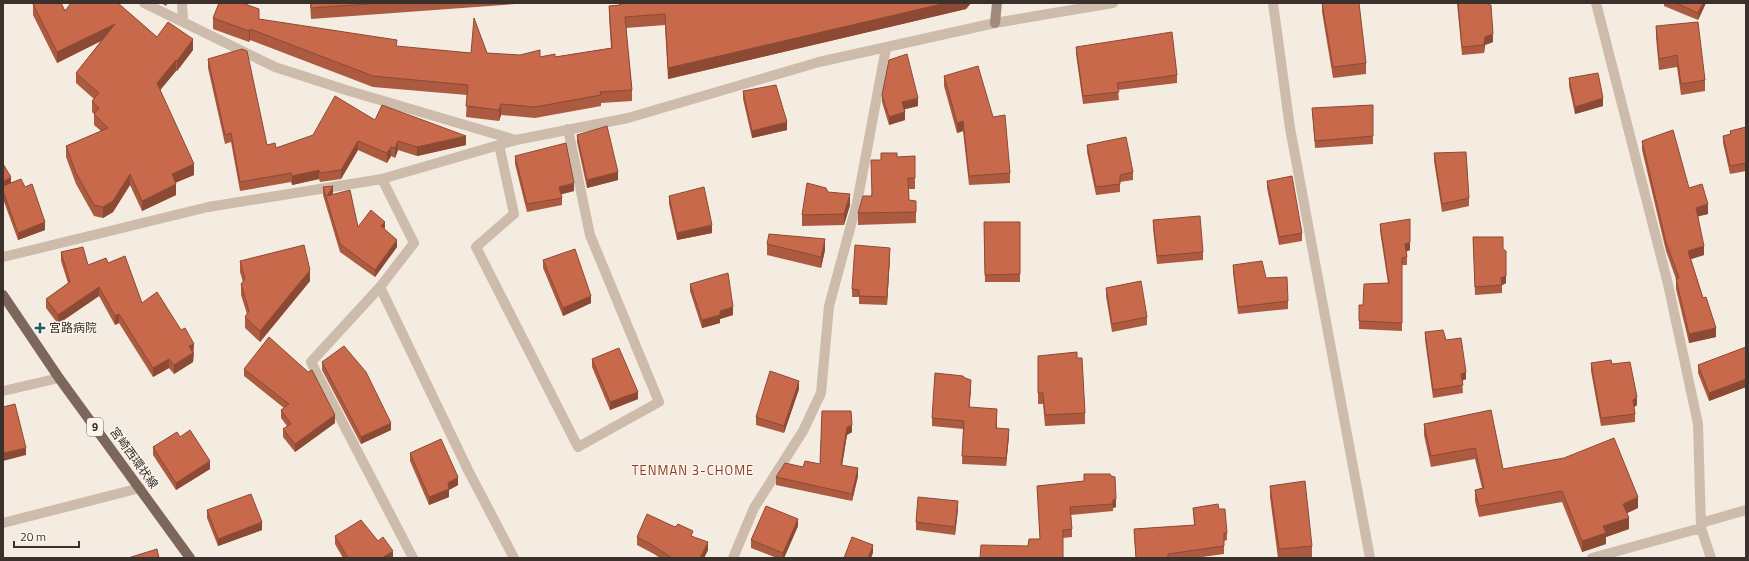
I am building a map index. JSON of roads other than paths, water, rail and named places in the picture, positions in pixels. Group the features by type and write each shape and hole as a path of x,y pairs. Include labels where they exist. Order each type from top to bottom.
{"main road":[{"name":"宮崎西環状線","path":"3,295 59,378 190,558"}],"street":[{"path":"144,3 275,67 346,90 516,140"},
{"path":"182,3 183,22"},
{"path":"995,23 997,3"},
{"path":"3,257 208,207 382,179 516,140 628,118 818,62 995,23 1113,3"},
{"path":"1273,3 1290,128 1370,558"},
{"path":"1596,3 1668,284 1698,424 1701,525 1711,558"},
{"path":"732,558 754,508 803,431 821,393 829,306 857,203 886,48"},
{"path":"499,145 514,214 476,247 578,447 659,402 590,235 568,130"},
{"path":"382,179 414,243 380,286 311,362 413,558"},
{"path":"380,286 468,470 514,558"},
{"path":"3,391 59,378"},
{"path":"3,523 140,488"},
{"path":"1592,558 1746,510"}],"place":[{"name":"宮路病院","path":"40,328"}],"district":[{"name":"TENMAN 3-CHOME","path":"693,470"}]}
